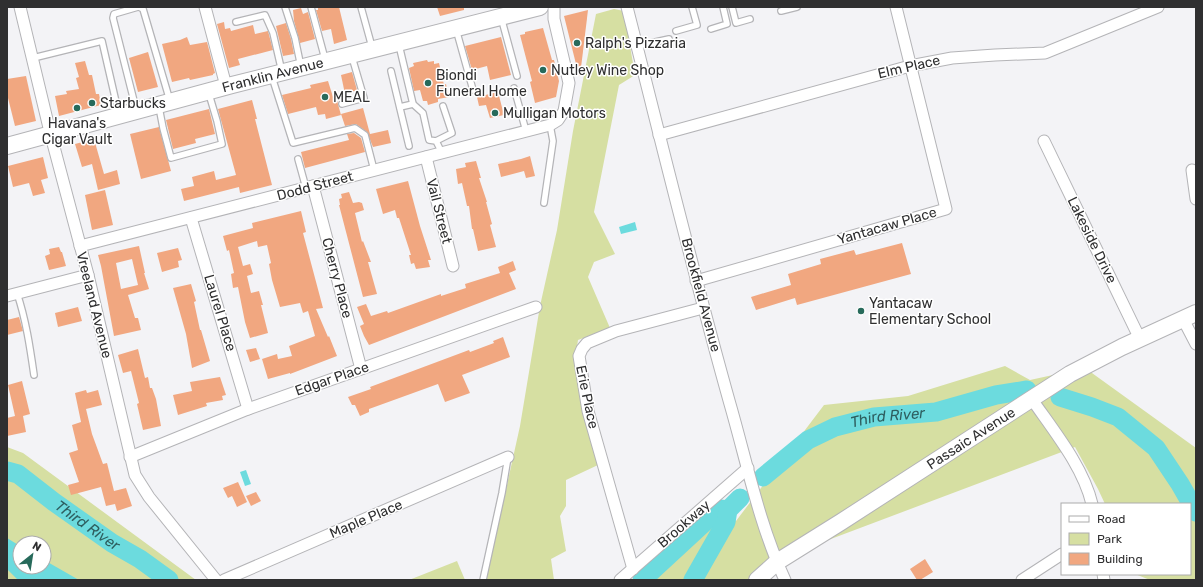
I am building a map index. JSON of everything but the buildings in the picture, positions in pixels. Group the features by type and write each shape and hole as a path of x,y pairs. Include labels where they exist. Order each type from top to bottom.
{"main road":[{"name":"Franklin Avenue","path":"7,146 226,86 352,55 497,16 540,7"},
{"name":"Passaic Avenue","path":"757,580 777,562 1070,374 1190,316"}],"street":[{"name":"Vreeland Avenue","path":"20,7 88,276 135,475 149,497 216,580"},
{"path":"205,7 226,86"},
{"path":"550,125 558,120 564,111 569,83 554,19 554,7"},
{"name":"Brookfield Avenue","path":"627,7 703,308 762,523 785,580"},
{"name":"Yantacaw Place","path":"696,280 946,209 896,7"},
{"name":"Elm Place","path":"659,134 910,66 952,58 1045,53 1158,7"},
{"name":"Dodd Street","path":"80,246 550,125"},
{"name":"Lakeside Drive","path":"1044,141 1140,339"},
{"name":"Vail Street","path":"426,157 452,266"},
{"path":"1192,170 1196,200"},
{"name":"Cherry Place","path":"310,187 361,369"},
{"name":"Laurel Place","path":"191,218 248,409"},
{"path":"12,294 88,276"},
{"name":"Edgar Place","path":"130,457 248,409 536,307"},
{"name":"Erie Place","path":"633,569 588,411 579,356 587,343 616,331 703,308"},
{"path":"1190,316 1196,344"},
{"path":"1031,398 1075,463 1088,488 1092,503"},
{"name":"Maple Place","path":"224,580 508,457"},
{"name":"Brookway","path":"620,580 748,468"},
{"path":"1022,580 1061,555"}],"lane":[{"path":"137,111 112,18 114,14 138,7 143,9 164,103 163,128 172,158 222,144 208,91"},
{"path":"285,7 295,38 301,67"},
{"path":"311,7 326,61"},
{"path":"361,7 373,49"},
{"path":"676,30 697,25 692,7"},
{"path":"712,29 727,24 723,7"},
{"path":"732,7 736,23 750,19"},
{"path":"780,11 797,7"},
{"path":"236,22 265,15 273,33 277,74 293,143 355,128 365,135 374,170"},
{"path":"497,16 517,76"},
{"path":"456,28 473,90"},
{"path":"637,46 669,39"},
{"path":"33,58 102,41 119,116"},
{"path":"398,43 413,104 423,114 429,140 436,140 452,133 444,106"},
{"path":"342,104 364,98 352,55"},
{"path":"391,71 409,146"},
{"path":"514,88 526,131"},
{"path":"400,107 413,104"},
{"path":"544,203 553,141 550,125"},
{"path":"436,140 442,153"},
{"path":"298,159 310,187"},
{"path":"12,294 24,314 30,340 34,375"},
{"path":"483,580 502,493 508,457"}],"green space":[{"path":"614,9 624,11 635,75 619,85 594,212 615,254 594,262 588,277 610,328 578,340 575,360 598,465 566,480 566,506 560,516 566,551 551,559 554,580 486,580 520,426 540,306 557,230 573,131 596,14"},
{"path":"1005,366 1030,380 1085,368 1196,448 1196,580 1150,580 1138,575 1191,575 1191,503 1105,503 1075,447 799,551 768,580 646,580 696,530 716,513 723,510 736,521 824,405 908,396"},
{"path":"7,447 23,453 196,580 8,580"},
{"path":"457,561 465,580 409,580"}],"water":[{"path":"635,222 637,230 621,234 619,227"},
{"path":"246,470 251,484 245,486 240,472"},
{"path":"7,538 12,541 12,574 7,569"},
{"path":"52,565 79,580 18,580 13,575 52,575"}],"waterway":[{"name":"Third River","path":"763,477 808,440 835,427 874,417 936,412 996,395 1027,390"},
{"name":"Third River","path":"1060,397 1118,417 1156,448 1191,503"},
{"name":"Third River","path":"7,471 18,474 54,502 112,543 140,559 169,580"},
{"name":"Third River","path":"693,580 726,522 728,510 740,498"},
{"name":"Third River","path":"1191,503 1196,512"},
{"name":"Third River","path":"642,580 720,509 728,510"}],"place":[{"name":"Ralph's Pizzaria","path":"577,43"},
{"name":"Nutley Wine Shop","path":"543,70"},
{"name":"Biondi Funeral Home","path":"428,83"},
{"name":"MEAL","path":"325,97"},
{"name":"Starbucks","path":"92,103"},
{"name":"Havana's Cigar Vault","path":"77,108"},
{"name":"Mulligan Motors","path":"495,113"},
{"name":"Yantacaw Elementary School","path":"861,311"}]}
